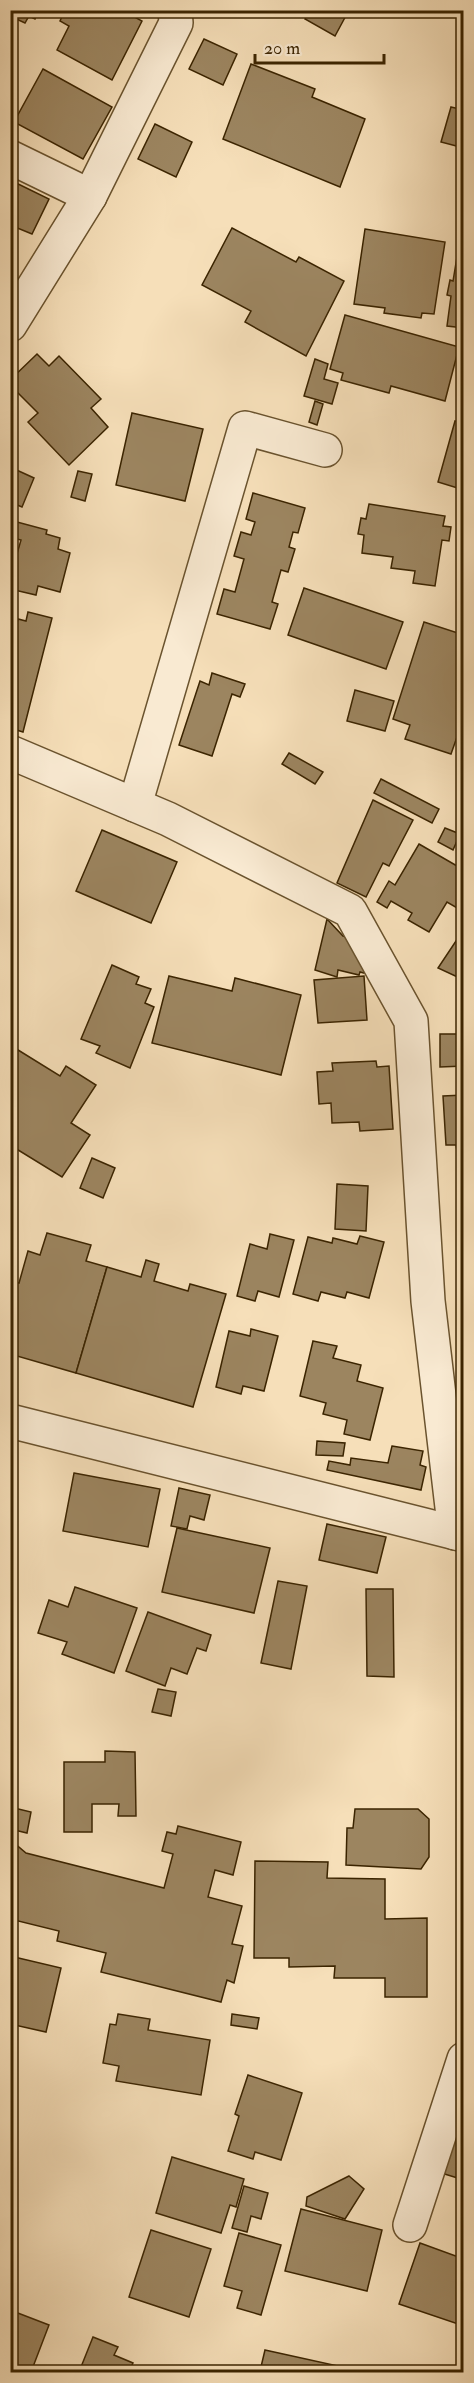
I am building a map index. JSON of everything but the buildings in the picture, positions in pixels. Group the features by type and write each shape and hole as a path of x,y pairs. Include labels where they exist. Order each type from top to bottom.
{"street":[{"path":"10,325 90,196 167,15"},
{"path":"10,157 90,196"},
{"path":"135,805 245,428 326,450"},
{"path":"10,752 168,819 350,911 411,1021 428,1301 459,1534 10,1421"},
{"path":"410,2226 464,2059"}]}
